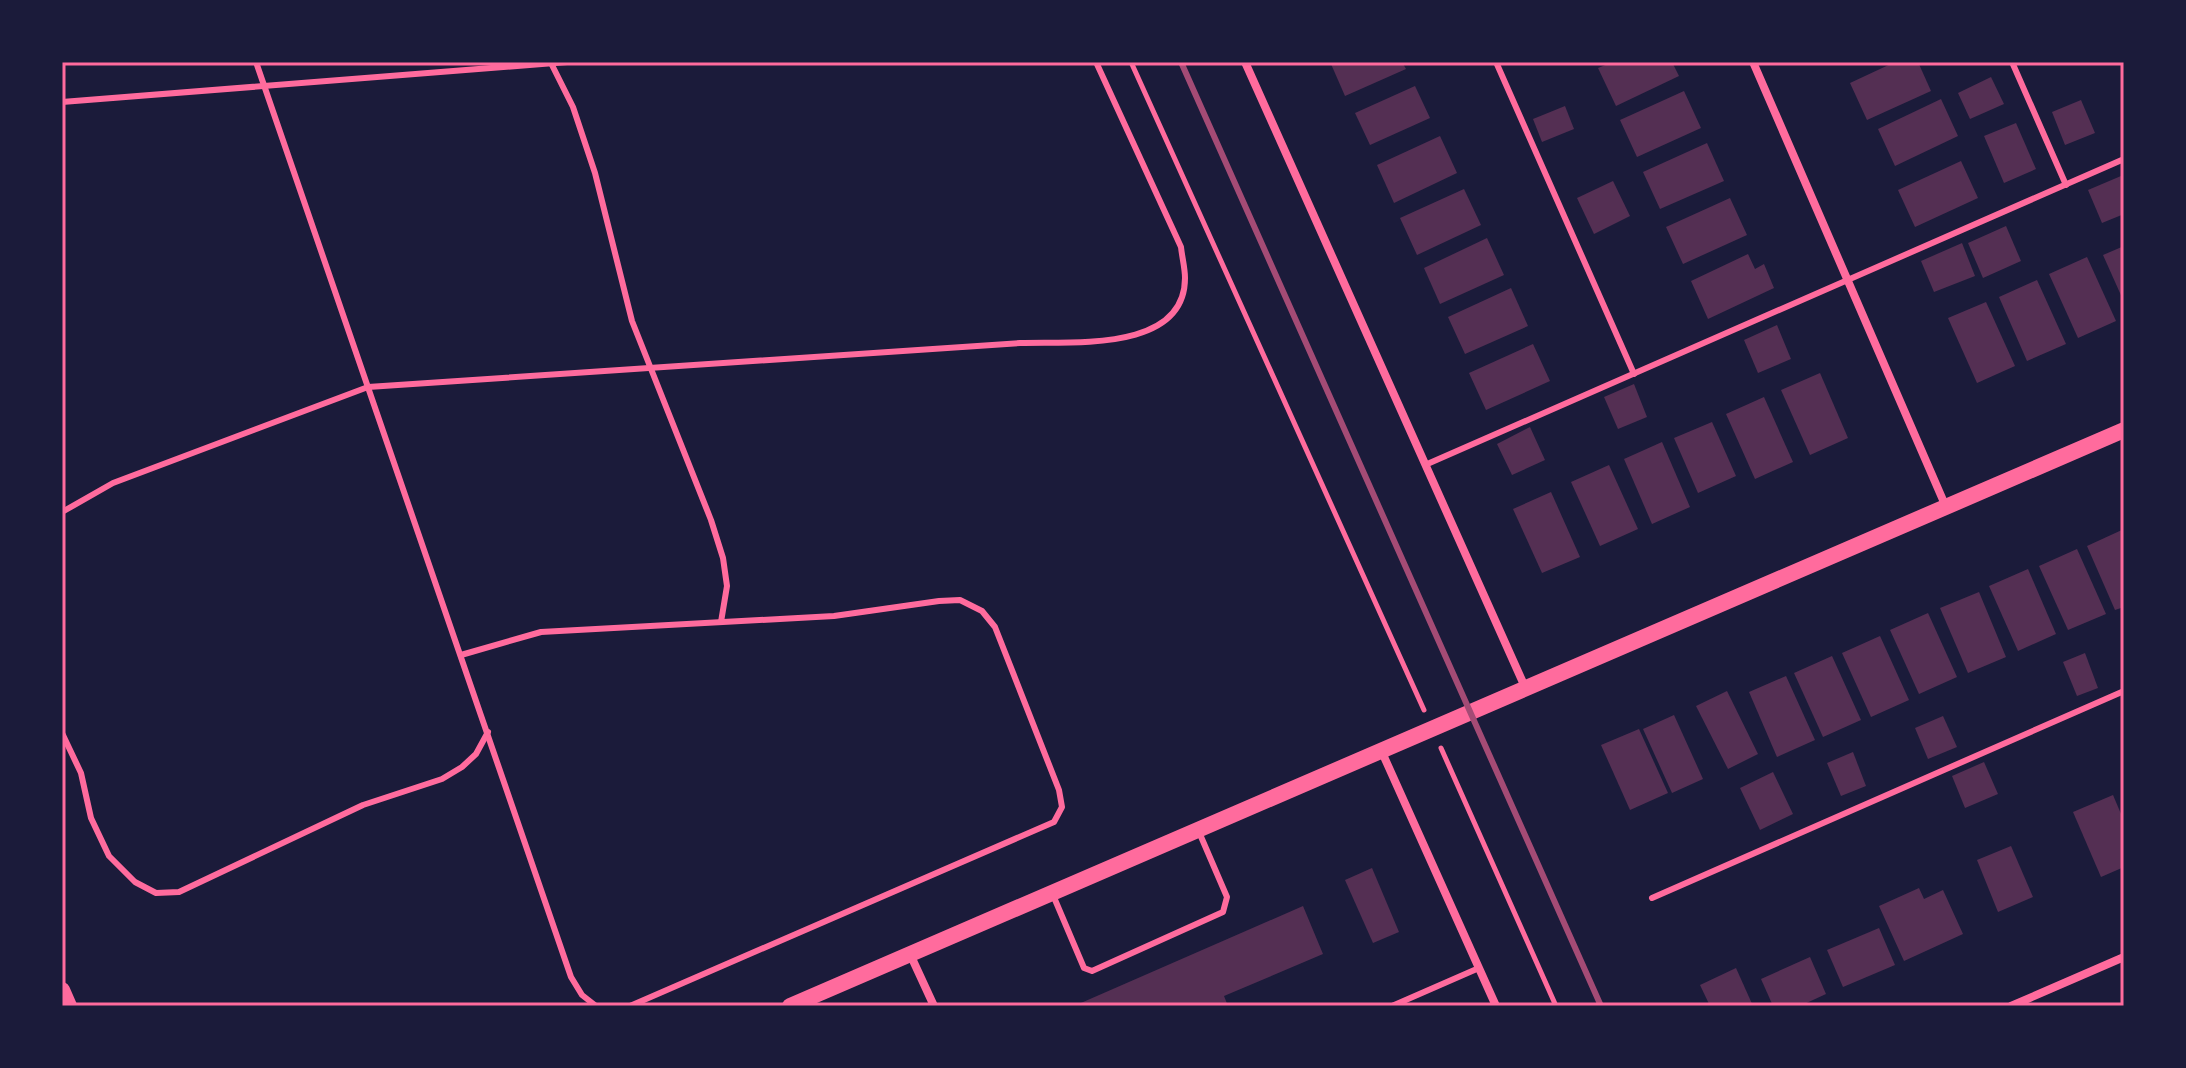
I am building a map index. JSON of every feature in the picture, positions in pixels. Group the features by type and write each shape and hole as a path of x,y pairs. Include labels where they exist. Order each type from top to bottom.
{"main road":[{"path":"790,1006 2124,430"},
{"path":"62,990 69,1006"}],"street":[{"path":"1245,62 1525,687"},
{"path":"1753,62 1946,507"},
{"path":"1381,749 1496,1006"},
{"path":"910,954 934,1006"},
{"path":"2011,1006 2124,957"}],"lane":[{"path":"256,62 571,977 582,995 596,1006"},
{"path":"62,102 567,62"},
{"path":"62,512 113,483 368,387 1109,339 1146,333 1164,320 1181,301 1185,279 1181,247 1096,62"},
{"path":"1496,62 1634,374"},
{"path":"2012,62 2066,185"},
{"path":"551,63 573,107 595,173 632,321 648,368 711,520 723,558 727,586 721,622"},
{"path":"1425,465 2124,159"},
{"path":"461,655 541,632 834,616 939,601 960,600 982,611 995,627 1059,790 1062,807 1054,822 630,1006"},
{"path":"1652,898 2124,691"},
{"path":"62,733 81,773 91,818 109,856 135,882 156,893 179,892 363,805 442,779 476,754 488,732"},
{"path":"1052,892 1084,968 1092,971 1223,912 1227,897 1198,829"},
{"path":"1392,1006 1479,968"}],"path":[{"path":"1131,62 1431,724"},
{"path":"1437,739 1556,1006"}],"building":[{"path":"1402,62 1406,69 1345,96 1331,64"},
{"path":"1613,62 1672,62 1679,76 1616,106 1598,68"},
{"path":"1895,62 1918,62 1931,91 1867,120 1850,83"},
{"path":"1991,77 2004,104 1970,119 1958,93"},
{"path":"1415,86 1430,118 1370,145 1355,113"},
{"path":"1684,91 1701,128 1637,157 1620,120"},
{"path":"1941,99 1958,136 1895,166 1878,129"},
{"path":"2081,100 2095,133 2065,145 2052,112"},
{"path":"1565,106 1574,129 1542,142 1533,119"},
{"path":"2016,123 2036,169 2004,183 1984,136"},
{"path":"1440,136 1457,173 1394,203 1377,165"},
{"path":"1707,143 1724,181 1660,209 1643,172"},
{"path":"1961,161 1978,198 1915,227 1898,190"},
{"path":"2121,176 2124,181 2124,214 2102,223 2088,190"},
{"path":"1613,181 1630,216 1594,234 1577,198"},
{"path":"1464,189 1481,225 1417,255 1400,218"},
{"path":"1730,198 1747,235 1683,264 1666,227"},
{"path":"2006,226 2021,261 1983,278 1968,243"},
{"path":"1487,238 1504,275 1440,304 1424,268"},
{"path":"1962,243 1975,276 1934,292 1921,261"},
{"path":"2124,246 2124,302 2103,255"},
{"path":"1748,254 1755,269 1764,264 1774,288 1708,319 1691,281"},
{"path":"2087,257 2116,321 2078,338 2049,274"},
{"path":"2037,280 2066,344 2027,361 1999,297"},
{"path":"1511,288 1528,326 1465,354 1448,317"},
{"path":"1986,302 2015,366 1977,383 1948,318"},
{"path":"1777,325 1791,359 1758,373 1744,340"},
{"path":"1533,344 1550,381 1486,410 1469,373"},
{"path":"1820,373 1848,438 1810,455 1781,390"},
{"path":"1634,384 1647,417 1618,429 1604,397"},
{"path":"1764,397 1793,462 1755,479 1726,414"},
{"path":"1712,422 1736,476 1698,493 1674,438"},
{"path":"1530,427 1545,460 1512,475 1497,444"},
{"path":"1662,442 1690,507 1652,524 1624,459"},
{"path":"1609,465 1638,529 1600,546 1571,482"},
{"path":"1551,492 1580,557 1542,573 1513,509"},
{"path":"2124,529 2124,607 2115,610 2087,546"},
{"path":"2077,549 2106,614 2068,630 2039,566"},
{"path":"2028,569 2056,634 2018,651 1989,586"},
{"path":"1979,592 2006,657 1968,673 1940,608"},
{"path":"1928,613 1957,677 1919,694 1890,630"},
{"path":"1880,636 1909,700 1871,717 1842,653"},
{"path":"2085,653 2098,688 2077,696 2063,662"},
{"path":"1832,656 1861,720 1823,737 1794,673"},
{"path":"1786,676 1815,740 1777,757 1749,692"},
{"path":"1727,691 1758,754 1728,769 1696,706"},
{"path":"1674,715 1703,779 1672,793 1643,729"},
{"path":"1943,716 1957,747 1928,759 1915,728"},
{"path":"1639,729 1668,793 1630,810 1601,745"},
{"path":"1853,752 1866,786 1841,796 1827,763"},
{"path":"1984,762 1998,794 1965,808 1952,776"},
{"path":"1773,772 1793,814 1760,830 1740,788"},
{"path":"2113,795 2124,821 2124,867 2101,877 2073,812"},
{"path":"2011,846 2033,897 1998,912 1977,860"},
{"path":"1372,868 1399,932 1373,943 1345,880"},
{"path":"1919,888 1924,899 1943,890 1963,934 1904,961 1879,906"},
{"path":"1303,906 1323,954 1224,996 1228,1006 1074,1006"},
{"path":"1879,928 1895,965 1843,987 1827,950"},
{"path":"1810,957 1826,994 1800,1006 1773,1006 1761,979"},
{"path":"1736,968 1753,1006 1710,1006 1700,985"}],"railway":[{"path":"1181,62 1601,1006"}]}
